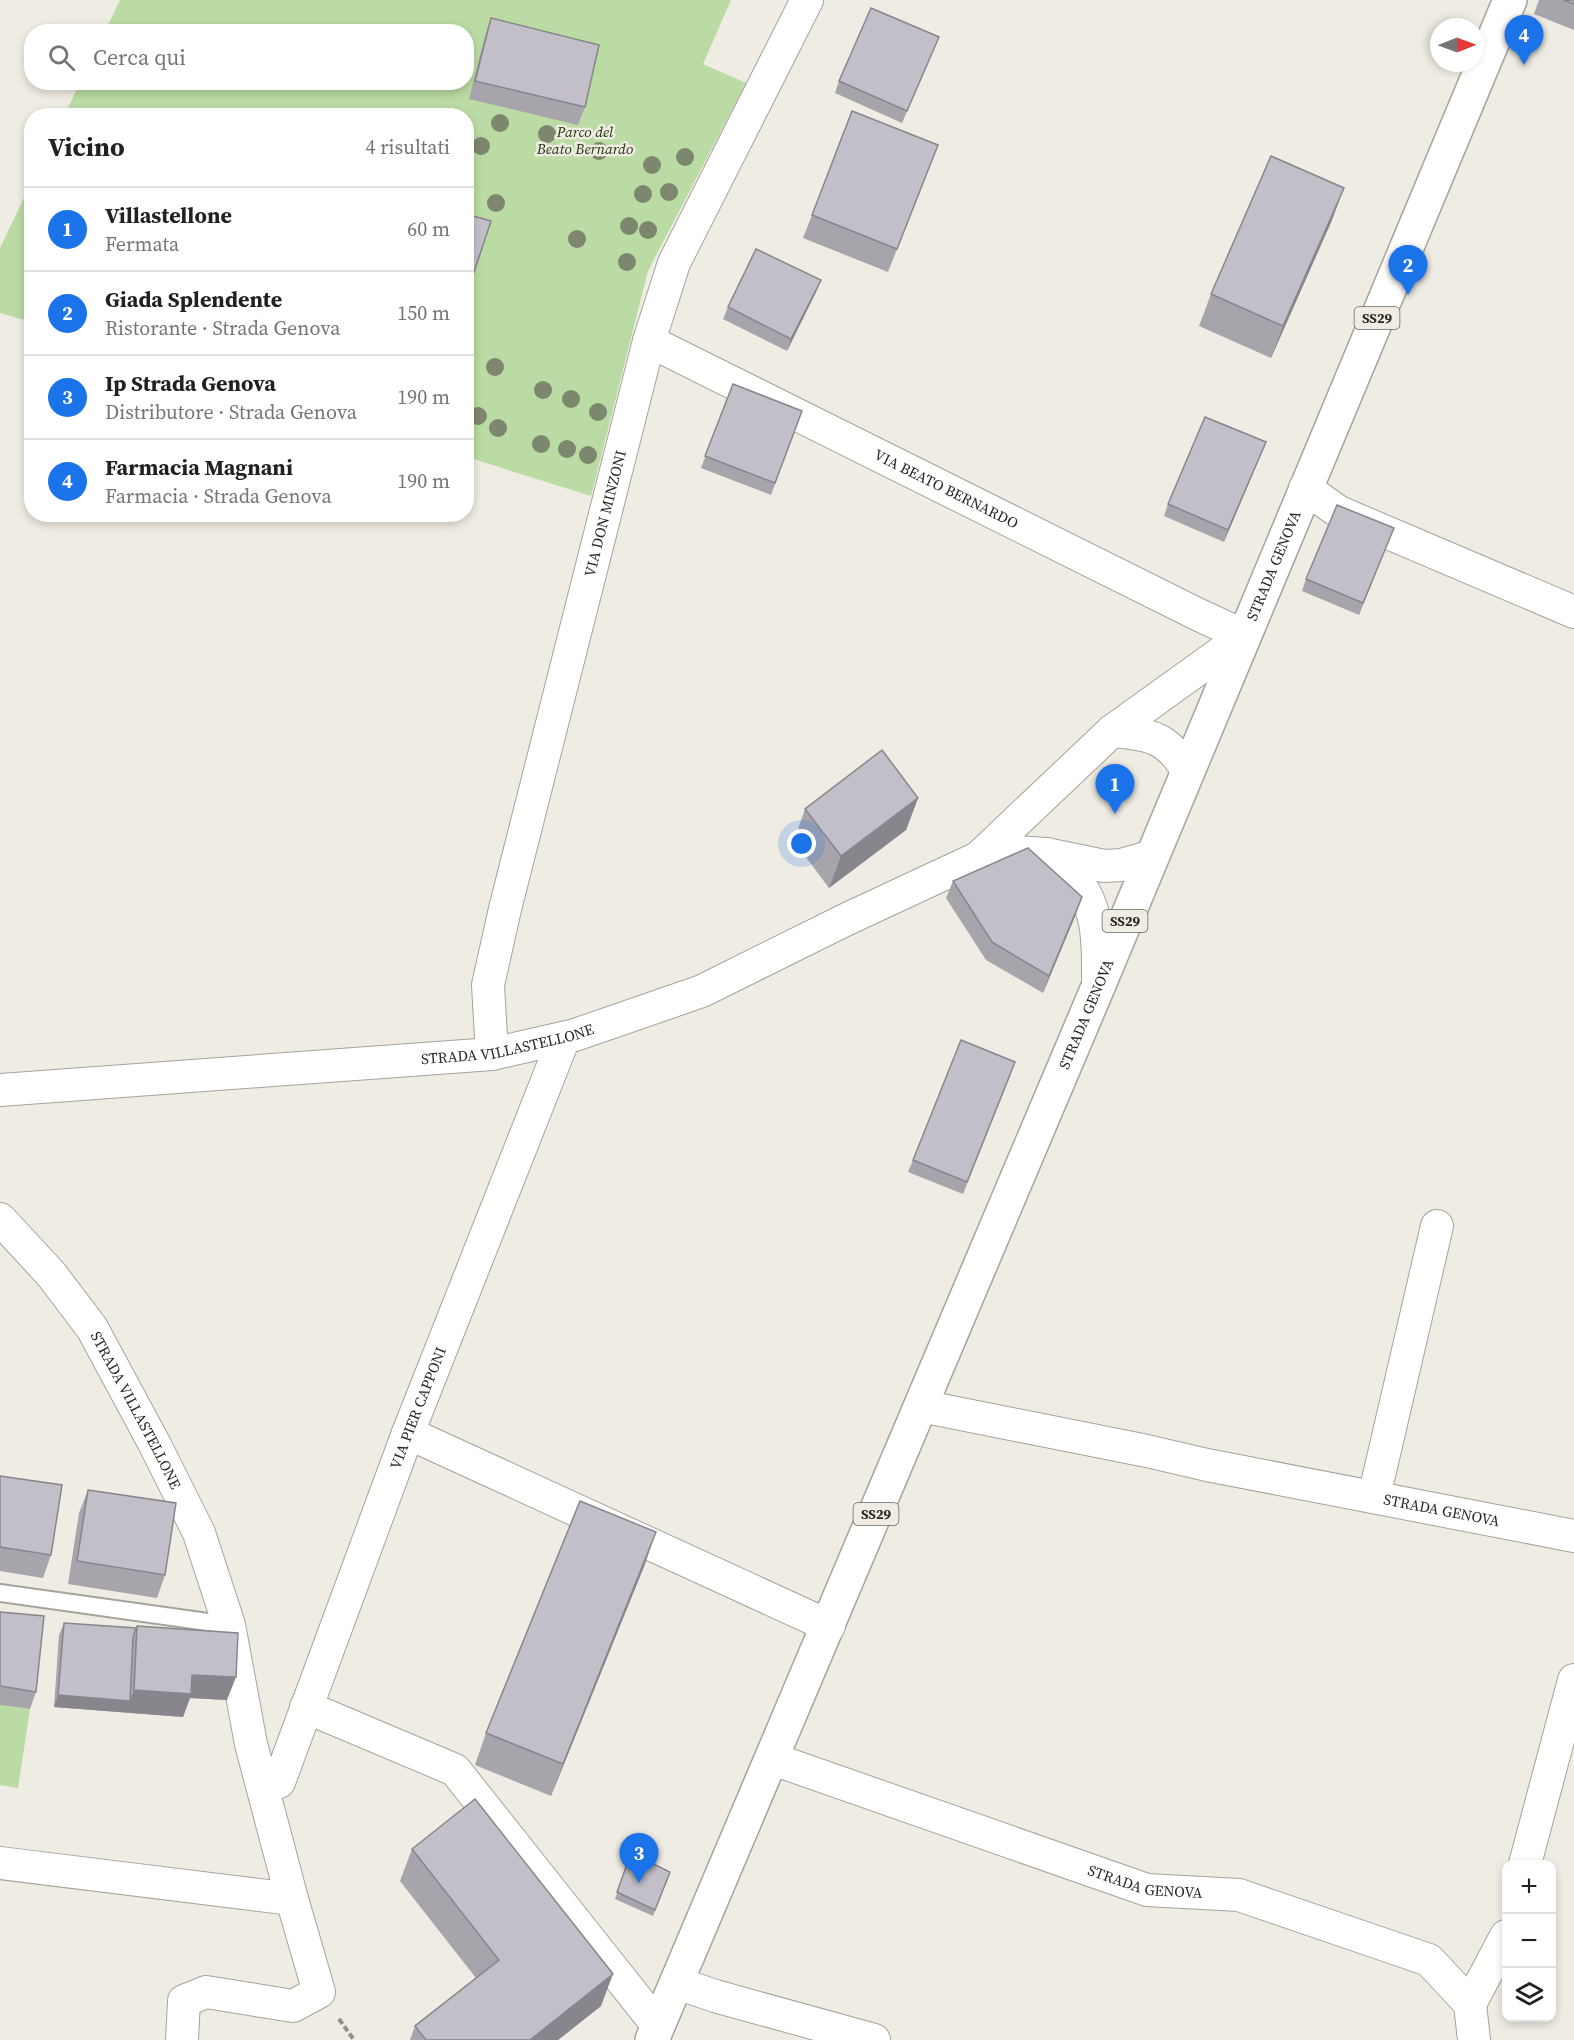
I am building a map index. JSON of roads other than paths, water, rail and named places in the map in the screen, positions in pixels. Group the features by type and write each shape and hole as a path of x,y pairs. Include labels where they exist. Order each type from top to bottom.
{"main road":[{"name":"STRADA GENOVA","path":"655,2033 773,1759 1098,987 1510,0"}],"street":[{"name":"VIA DON MINZONI","path":"492,1054 489,985 505,909 649,341 674,263 807,0"},
{"name":"VIA BEATO BERNARDO","path":"649,341 1244,636"},
{"name":"STRADA GENOVA","path":"1305,488 1339,512 1574,612"},
{"name":"STRADA VILLASTELLONE","path":"978,858 1112,731 1244,636"},
{"path":"1112,731 1154,736 1179,756 1188,772"},
{"name":"STRADA VILLASTELLONE","path":"0,1090 492,1054 564,1038 702,991 978,858 1015,852 1046,854 1104,866 1121,865 1152,856"},
{"path":"1046,854 1073,876 1092,905 1098,944 1098,987"},
{"name":"VIA PIER CAPPONI","path":"279,1782 408,1433 564,1038"},
{"name":"STRADA VILLASTELLONE","path":"0,1219 51,1274 97,1337 199,1533 229,1625 250,1744 319,1992 293,2006 206,1992 184,2001 182,2040"},
{"path":"1374,1497 1437,1226"},
{"name":"STRADA GENOVA","path":"921,1406 1574,1536"},
{"path":"408,1433 829,1626"},
{"path":"1527,1860 1574,1680"},
{"path":"306,1707 455,1770 655,2033"},
{"name":"STRADA GENOVA","path":"773,1759 1147,1890 1239,1895 1429,1960 1470,2004"},
{"path":"0,1863 292,1899"},
{"path":"1474,2040 1470,2004 1502,1944"},
{"path":"677,1983 715,1996 874,2040"}],"lane":[{"path":"0,1593 229,1625"}],"place":[{"name":"Farmacia Magnani","path":"1524,65"},
{"name":"Giada Splendente","path":"1408,295"},
{"name":"Villastellone","path":"1115,814"},
{"name":"Ip Strada Genova","path":"639,1883"}],"park label":[{"name":"Parco del Beato Bernardo","path":"585,140"}]}
